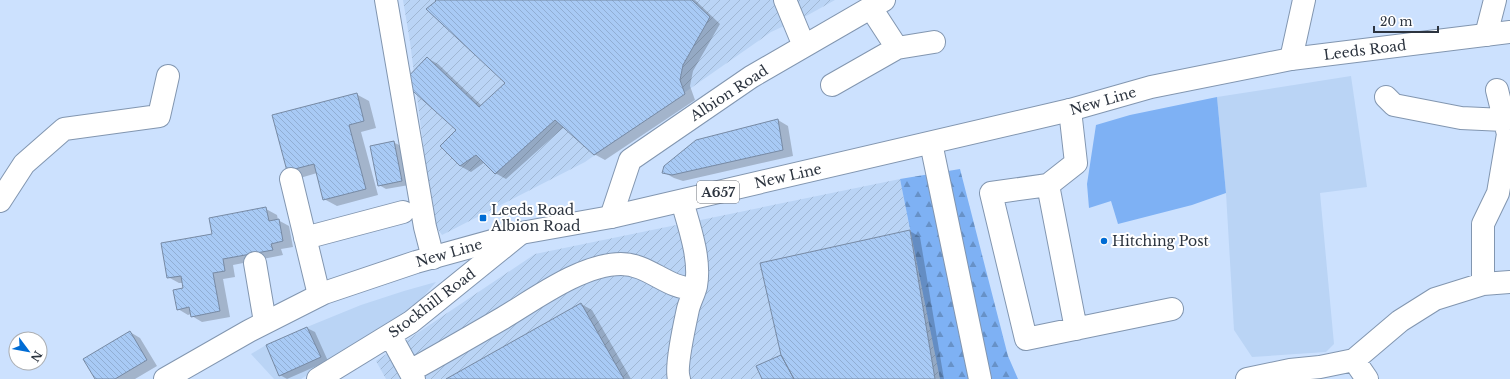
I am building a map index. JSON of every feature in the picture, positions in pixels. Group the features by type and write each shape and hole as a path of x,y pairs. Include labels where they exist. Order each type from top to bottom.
{"street":[{"path":"386,0 425,227 433,258"},
{"path":"785,0 804,46"},
{"path":"1291,59 1304,0"},
{"path":"1486,35 1495,0"},
{"path":"877,4 897,48"},
{"name":"Albion Road","path":"611,217 630,160 751,77 877,4"},
{"name":"Leeds Road","path":"1291,59 1510,32"},
{"path":"832,86 897,48 934,42"},
{"name":"New Line","path":"165,379 265,322 319,295 433,258 521,233 611,217 682,201 1070,110 1151,87 1291,59"},
{"path":"0,201 24,164 64,129 159,116 168,76"},
{"path":"1483,284 1483,224 1498,193 1508,129 1497,90"},
{"path":"1386,97 1394,105 1508,129"},
{"path":"1070,110 1076,162 1048,185 992,193 1026,339 1172,309"},
{"path":"931,143 980,379"},
{"path":"291,179 319,295"},
{"path":"1048,185 1076,329"},
{"path":"679,379 678,358 688,309 696,285 693,239 682,201"},
{"path":"305,238 403,212"},
{"name":"Stockhill Road","path":"318,379 411,322 521,233"},
{"path":"255,263 265,322"},
{"path":"390,335 412,375 567,280 598,267 620,264 631,265 644,269 678,287 694,289"},
{"path":"1247,379 1290,370 1354,360 1400,321 1435,299 1483,284 1510,282"},
{"path":"1354,360 1367,379"}],"shaded area":[{"path":"403,0 835,0 808,15 771,32 585,162 442,235 433,222 410,42"},
{"path":"1351,76 1367,187 1320,193 1334,344 1326,352 1252,357 1234,330 1226,193 1217,97"},
{"path":"900,179 940,379 386,379 376,361 535,254"},
{"path":"436,282 417,304 301,379 274,379 251,354 266,345 361,305"}],"green space":[{"path":"1217,97 1226,193 1192,205 1118,224 1111,201 1089,208 1087,184 1096,125 1130,115"},
{"path":"960,169 1008,356 1018,379 940,379 900,179"}],"building":[{"path":"435,0 692,0 710,17 683,65 680,80 685,94 594,155 555,120 495,174 476,155 460,166 440,146 456,130 403,82 427,57 479,107 505,83 426,9 436,1"},
{"path":"357,93 364,121 349,125 366,189 323,200 314,164 287,171 272,115"},
{"path":"778,119 783,150 672,175 662,173 664,166 696,140"},
{"path":"394,141 402,181 378,186 370,146"},
{"path":"266,207 269,221 279,219 283,241 271,244 273,250 223,259 225,271 213,273 220,311 191,317 189,307 177,310 173,290 183,288 181,276 167,278 161,243 212,234 209,218"},
{"path":"910,230 935,379 794,379 781,355 760,263"},
{"path":"581,303 624,379 446,379"},
{"path":"307,327 321,357 279,376 266,345"},
{"path":"130,331 147,360 115,379 95,379 83,359"},
{"path":"781,355 794,379 762,379 756,366"}],"place":[{"name":"Leeds Road Albion Road","path":"483,218"},
{"name":"Hitching Post","path":"1104,241"}]}
